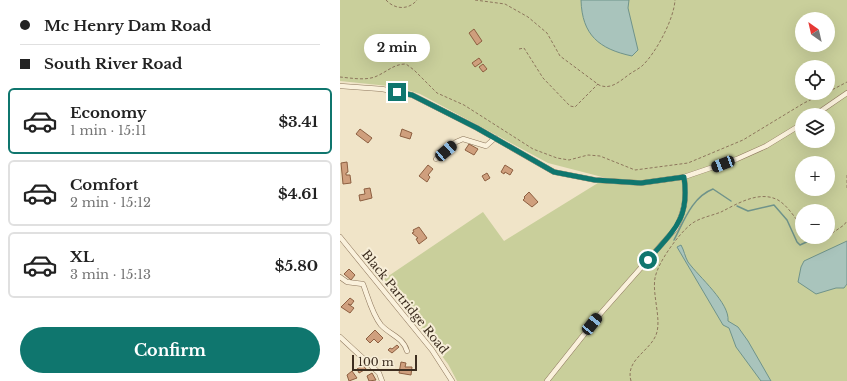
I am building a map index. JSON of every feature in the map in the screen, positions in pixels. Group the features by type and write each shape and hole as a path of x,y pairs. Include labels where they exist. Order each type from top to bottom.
{"street":[{"path":"340,86 382,89 412,95 495,138 554,172 595,180 641,183 684,177 710,170 744,156 766,146 795,128"},
{"path":"826,108 847,94"},
{"path":"436,159 456,142 463,139 486,146 495,138"},
{"path":"547,381 601,313 676,228 683,214 686,194 684,177"},
{"name":"Black Partridge Road","path":"340,237 432,350 452,381"},
{"path":"340,277 347,282 363,284 372,278"},
{"path":"363,284 376,317 382,326 402,341 407,351"},
{"path":"340,337 379,373 382,381"}],"path":[{"path":"386,0 394,7 402,8 412,5 417,0"},
{"path":"475,0 505,4 528,17 547,33 560,56 603,87 611,86 642,66 652,55 674,11 675,0"},
{"path":"519,49 524,48 544,78 570,106 575,107 582,102 598,84"},
{"path":"340,77 369,78 377,76 392,67 406,64 437,93 464,105 533,149 557,158 569,160 588,155 600,156 635,170 688,163 743,140 810,100"},
{"path":"835,88 847,82"},
{"path":"847,175 847,188"},
{"path":"631,381 632,364 652,343 656,334 655,278 659,267 691,224 734,204 746,200 767,197 778,200 789,209 795,218"},
{"path":"835,231 847,221"}],"green space":[{"path":"340,0 847,0 847,381 457,381 448,364 384,279 483,212 504,241 606,178 548,163 420,94 398,87 340,81"}],"water":[{"path":"581,0 629,0 628,8 638,50 632,56 620,53 610,49 594,38 585,23"},
{"path":"847,241 847,284 844,288 836,288 816,294 798,282 801,267 804,261"},
{"path":"681,245 688,262 719,298 724,306 728,321 738,327 748,341 771,381 761,381 736,347 729,328 723,325 677,247"}],"building":[{"path":"474,29 482,41 477,45 469,33"},
{"path":"479,58 482,62 475,67 472,63"},
{"path":"483,64 487,69 483,72 479,67"},
{"path":"360,129 372,138 368,143 356,134"},
{"path":"402,129 412,133 410,139 400,136"},
{"path":"469,144 478,149 474,155 465,150"},
{"path":"347,162 348,172 346,175 350,175 351,183 343,184 341,163"},
{"path":"428,165 433,169 428,175 430,177 427,182 419,176"},
{"path":"505,165 513,170 510,175 505,172 504,174 501,172"},
{"path":"487,173 490,178 485,181 482,176"},
{"path":"370,188 372,198 360,201 359,195 365,194 364,189"},
{"path":"529,192 538,202 532,207 523,200"},
{"path":"419,227 427,238 419,244 416,239 418,238 412,233 414,232 413,230"},
{"path":"349,269 355,275 351,280 344,274"},
{"path":"350,298 354,301 351,305 348,304 354,308 350,313 341,307"},
{"path":"375,330 383,338 378,343 374,339 370,343 366,339"},
{"path":"397,345 399,347 392,353 388,350 390,348 392,349"},
{"path":"401,362 406,363 405,367 412,367 411,375 399,373"},
{"path":"363,365 366,369 359,373 357,369"},
{"path":"352,371 357,378 349,381 347,375"},
{"path":"372,373 376,380 369,381 367,376"}],"waterway":[{"path":"674,240 689,210 699,198 706,193 713,189 731,201"},
{"path":"737,206 748,211 774,205 787,220 795,238"}],"route":[{"path":"397,92 412,95 477,128 554,172 595,180 641,183 684,177 686,194 683,214 676,228 648,260"}]}
